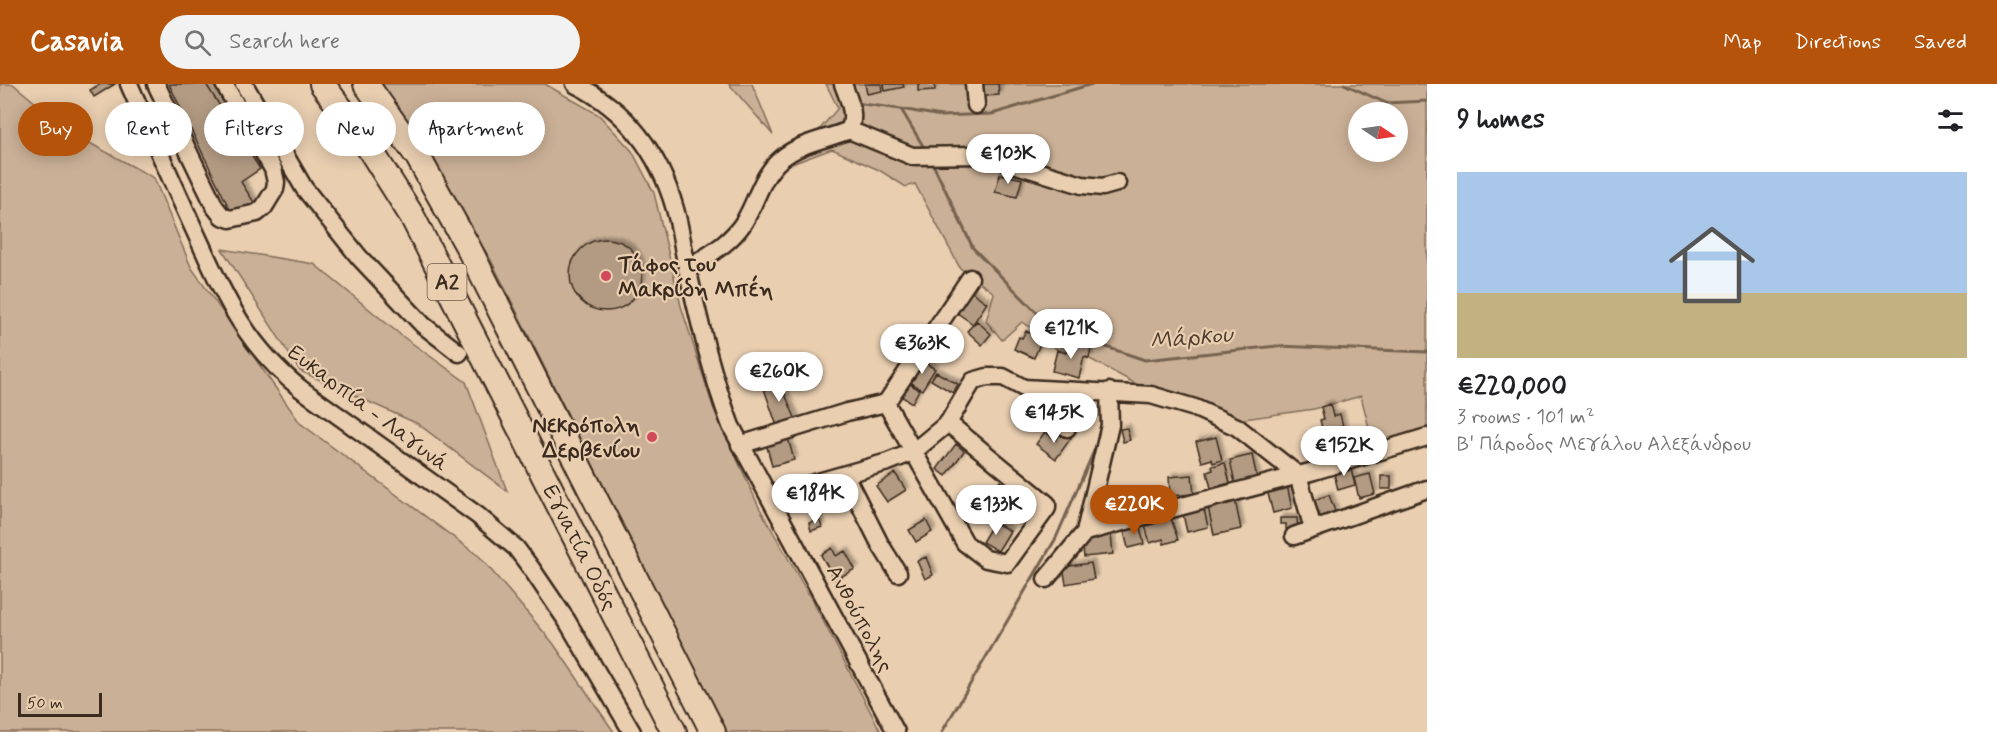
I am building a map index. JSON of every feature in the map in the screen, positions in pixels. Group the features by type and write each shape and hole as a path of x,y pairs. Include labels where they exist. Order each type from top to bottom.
{"highway":[{"name":"Εγνατία Οδός","path":"322,84 361,135 412,216 674,732"},
{"name":"Εγνατία Οδός","path":"366,84 417,157 468,247 713,732"}],"street":[{"name":"Ευκαρπία - Λαγυνά","path":"129,84 213,271 232,309 256,346 280,372 301,389 477,515 516,548 561,612 632,732"},
{"path":"156,84 215,207 222,216 230,219 257,213 272,196 276,182 273,169 224,84"},
{"path":"244,84 304,188 359,257 423,325 459,353"},
{"name":"Ανθούπολης","path":"574,84 623,117 650,148 674,206 712,370 720,397 740,445 896,732"},
{"path":"843,84 852,112 849,130"},
{"path":"974,84 976,105"},
{"path":"687,269 733,236 745,220 762,184 781,159 807,143 849,130 912,156 977,155 1082,185 1103,187 1117,183"},
{"path":"740,445 847,412 886,403 970,278"},
{"path":"769,496 888,462 913,452 948,423 973,381 987,377 1004,377 1024,388 1066,428"},
{"path":"1024,388 1151,395 1216,416 1237,427 1298,475 1313,529"},
{"path":"1046,579 1085,532 1110,425 1109,391"},
{"path":"886,403 965,543 986,559 1007,563 1047,508 1047,504 948,423"},
{"path":"1085,532 1427,438"},
{"path":"844,475 898,573"},
{"path":"1294,536 1427,489"}],"shaded area":[{"path":"0,84 13,84 35,102 18,102 18,156 93,156 93,145 105,151 105,156 114,156 154,178 191,267 300,423 480,557 553,643 614,732 0,732"},
{"name":"Νεκρόπολη Δερβενίου","path":"378,84 545,84 599,115 632,151 654,193 681,306 713,407 759,507 819,613 881,732 726,732 490,258 424,156 545,156 545,102 408,102 408,131 396,112 396,102 390,102"},
{"path":"729,84 752,84 773,135"},
{"path":"826,84 1427,84 1427,434 1373,444 1361,396 1314,409 1210,424 1090,359 1060,352 1034,329 1022,322 1002,340 986,321 994,293 960,268 915,184 906,187 879,170 832,149 789,165 838,108"},
{"path":"222,249 314,264 402,336 466,382 507,491 418,424 300,371"}],"building":[{"path":"101,84 115,84 94,97 90,90"},
{"path":"169,84 206,84 217,102 204,102 204,156 252,156 260,169 241,182 255,204 231,212 192,131 192,102 178,102"},
{"path":"865,84 881,84 882,91 867,94"},
{"path":"884,84 903,84 904,87 885,91"},
{"path":"918,84 935,84 935,90 918,91"},
{"path":"972,84 998,84 999,95 973,97"},
{"path":"1000,174 1022,179 1017,197 995,192"},
{"name":"Τάφος του Μακρίδη Μπέη","path":"606,239 626,245 636,255 642,275 636,295 626,305 606,311 586,305 576,295 570,275 576,255 586,245"},
{"path":"968,289 987,303 973,324 953,310"},
{"path":"977,321 991,334 982,345 967,331"},
{"path":"1026,331 1042,339 1034,358 1014,349 1019,337 1022,338"},
{"path":"1068,343 1091,348 1089,358 1084,357 1079,378 1052,371 1057,350 1066,353"},
{"path":"921,360 935,369 922,390 908,381"},
{"path":"936,372 958,384 953,393 931,380"},
{"path":"779,380 796,420 777,426 763,386"},
{"path":"907,382 919,390 912,403 899,395"},
{"path":"1330,404 1333,416 1340,414 1347,443 1327,448 1320,420 1324,419 1321,407"},
{"path":"1127,428 1130,440 1123,442 1120,429"},
{"path":"1062,431 1071,438 1056,459 1036,444 1045,432 1056,440"},
{"path":"1216,437 1222,460 1213,463 1212,459 1202,462 1196,442"},
{"path":"788,438 794,460 772,466 766,443"},
{"path":"956,444 964,451 946,476 937,469"},
{"path":"1252,455 1257,478 1235,483 1230,460"},
{"path":"1225,463 1230,483 1211,488 1207,472 1213,470 1212,466"},
{"path":"1350,465 1355,485 1338,490 1333,469"},
{"path":"895,473 906,490 887,502 876,486"},
{"path":"1370,474 1375,494 1359,498 1354,478"},
{"path":"1192,475 1194,494 1170,496 1169,477"},
{"path":"1381,476 1391,476 1391,489 1381,489"},
{"path":"1000,481 1013,491 1000,509 986,499"},
{"path":"1286,481 1292,508 1273,513 1266,486"},
{"path":"971,492 981,505 967,517 957,504"},
{"path":"1329,495 1335,511 1320,517 1314,500"},
{"path":"1235,500 1241,529 1214,535 1208,507"},
{"path":"1203,505 1208,527 1187,532 1182,510"},
{"path":"1169,512 1178,540 1164,544 1163,539 1150,543 1144,522"},
{"path":"1280,518 1297,518 1298,529 1286,529 1286,524 1280,524"},
{"path":"819,519 822,527 811,531 809,523"},
{"path":"926,520 932,532 916,542 909,530"},
{"path":"994,522 1010,531 998,551 982,542"},
{"path":"1139,524 1144,544 1128,548 1123,528"},
{"path":"1111,535 1113,554 1084,557 1082,538"},
{"path":"832,548 836,556 845,551 855,569 835,580 821,555"},
{"path":"926,557 933,575 925,579 917,561"},
{"path":"1091,563 1094,579 1066,584 1063,567"}],"waterway":[{"name":"Μάρκου","path":"901,109 941,116 992,114 1092,84"},
{"name":"Μάρκου","path":"1344,84 1386,103 1427,101"},
{"name":"Μάρκου","path":"855,103 901,109 926,151"},
{"name":"Μάρκου","path":"932,162 973,248 1053,329 1145,360 1277,346 1427,352"},
{"name":"Μάρκου","path":"942,732 1056,538 1097,444"}],"place":[{"name":"Τάφος του Μακρίδη Μπέη","path":"606,276"},
{"name":"Νεκρόπολη Δερβενίου","path":"652,437"}]}
